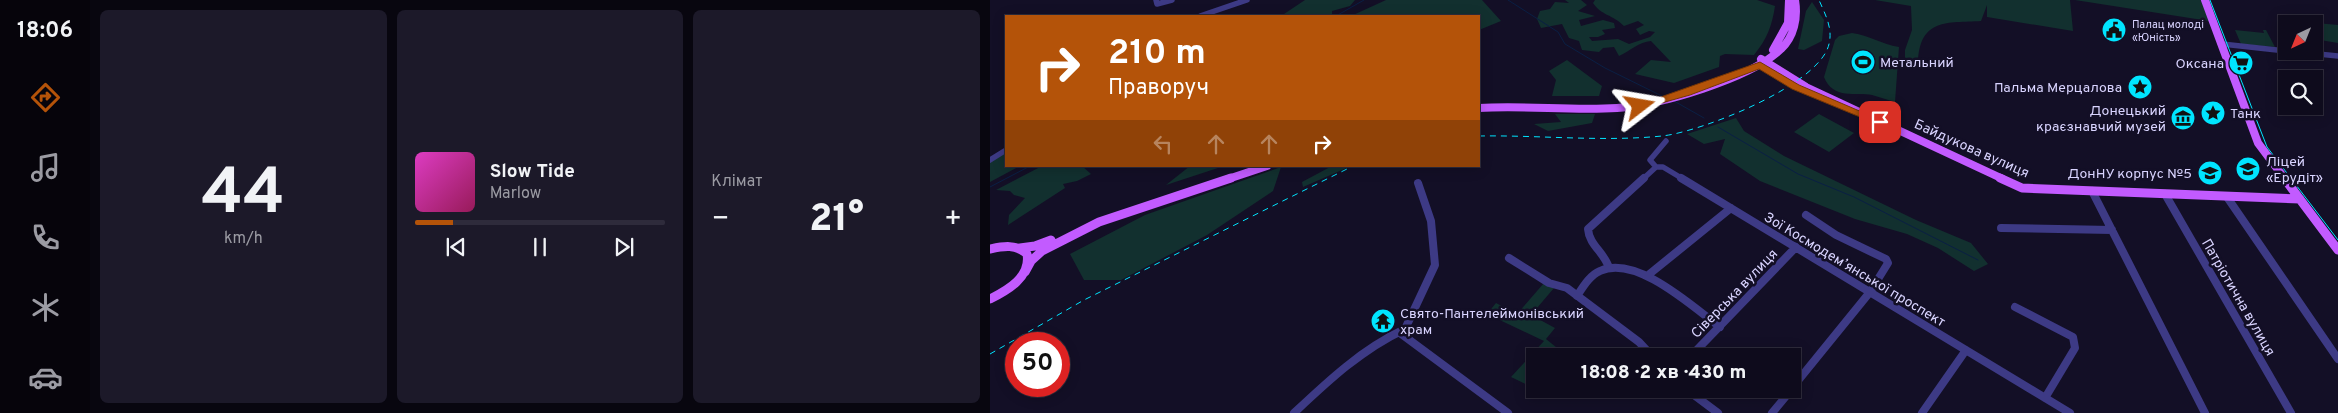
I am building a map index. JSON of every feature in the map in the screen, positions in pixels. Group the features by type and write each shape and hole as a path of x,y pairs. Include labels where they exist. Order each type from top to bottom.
{"main road":[{"path":"1760,62 1776,47 1785,32 1790,13 1789,0"},
{"path":"1480,108 1515,106 1605,109 1654,103 1760,62 1781,50 1791,34 1797,13 1795,0"},
{"path":"2205,0 2258,142 2338,250"},
{"name":"Байдукова вулиця","path":"1760,62 1796,87 1847,106 2022,188 2300,199"},
{"path":"1480,105 1518,102 1604,104 1639,101 1666,95 1726,76"},
{"path":"990,249 1002,246 1020,248 1042,244 1080,225 1117,211 1251,167"},
{"path":"990,299 1008,289 1025,272 1038,254 1061,240 1100,222 1263,167"},
{"path":"1020,248 1029,258 1025,272"}],"street":[{"path":"1156,2 1172,0"},
{"path":"1203,15 1247,0"},
{"path":"2222,44 2278,50"},
{"path":"2323,54 2338,56"},
{"path":"1610,268 1605,255 1591,243 1587,235 1588,229 1656,167 1650,160 1666,141"},
{"path":"990,160 1005,151"},
{"name":"Зої Космодем’янської проспект","path":"1656,167 1663,167 2067,412"},
{"path":"1294,413 1331,378 1379,341 1400,333 1405,329 1435,265 1431,221 1418,183"},
{"path":"2092,191 2205,413"},
{"name":"Патріотична вулиця","path":"2165,194 2291,413"},
{"path":"2227,197 2338,359"},
{"path":"1648,276 1731,208"},
{"path":"1801,377 1870,292 1887,266 1886,260 1836,236 1806,215"},
{"path":"2001,228 2112,230"},
{"name":"Сіверська вулиця","path":"1699,348 1796,247"},
{"path":"1509,258 1549,283 1566,288 1645,348"},
{"path":"1577,296 1594,275 1610,268 1630,269 1648,276 1720,326"},
{"path":"2015,307 2073,337 2075,348 2045,398"},
{"path":"1400,333 1508,413"},
{"path":"1922,413 1966,350"},
{"path":"1698,398 1718,413"},
{"path":"1772,413 1784,398"}],"green space":[{"path":"1305,0 1355,0 1350,6 1332,11 1332,15 1282,15"},
{"path":"1386,0 1482,0 1501,21 1480,30 1480,15 1353,15"},
{"path":"1565,0 1581,0 1587,5 1578,11 1595,16 1579,20 1581,26 1603,20 1614,23 1615,28 1602,30 1605,34 1598,37 1589,37 1592,41 1618,39 1629,44 1650,37 1655,32 1649,31 1640,35 1636,29 1644,25 1638,21 1624,26 1596,7 1593,3 1595,0 1757,0 1775,6 1768,32 1754,55 1725,54 1720,56 1719,67 1674,83 1635,74 1651,60 1671,62 1651,41 1619,56 1614,47 1603,48 1599,52 1582,50 1579,41 1569,38 1562,24 1541,28 1537,19 1540,11 1550,9 1555,2 1569,3"},
{"path":"1875,0 2070,0 2073,31 1987,17 1987,5 1981,21 1947,23 1930,30 1924,37 1918,62 1914,67 1905,60 1905,50 1912,30 1911,6"},
{"path":"2075,0 2201,0 2209,21"},
{"path":"1812,2 1824,20 1822,41 1804,50 1798,49 1806,11"},
{"path":"2323,24 2338,25 2338,43 2323,40"},
{"path":"2235,30 2264,33 2263,30 2266,30 2275,47 2241,44"},
{"name":"Метальний","path":"1852,33 1899,47 1895,102 1872,95 1845,94 1833,89 1828,84 1824,77 1835,40 1839,36"},
{"path":"1567,60 1602,86 1599,96 1552,96 1556,80 1549,71"},
{"path":"1555,114 1595,114 1592,123 1548,131 1534,124 1561,122"},
{"path":"1819,114 1854,133 1829,152 1794,132"},
{"path":"1736,118 1744,131 1784,156 1916,220 1971,243 1988,264 1974,271 1938,248 1907,234 1855,219 1760,181 1720,154 1725,139 1704,144 1687,134"},
{"path":"1005,152 1005,167 1018,167 990,182 990,162"},
{"path":"1040,167 1083,167 1091,174 1077,181 1063,184 1065,188 1008,225 1009,215 1025,198 1014,195 1010,191 996,190"},
{"path":"1189,167 1221,167 1166,185"},
{"path":"1281,167 1273,191 1207,235 1121,280 1084,280 1070,254 1145,215"},
{"path":"1330,167 1349,167 1303,187 1302,182"},
{"path":"1544,283 1554,288 1531,315 1555,328 1546,339 1557,348 1538,348 1544,341 1487,314 1496,303 1517,314"},
{"path":"1526,361 1526,384 1511,377"}],"waterway":[{"path":"1338,15 1364,0"},
{"path":"1508,0 1558,32 1565,44 1605,68 1664,97"},
{"path":"1674,101 1704,118"},
{"path":"1718,127 1798,174 1854,197 1978,260"},
{"path":"990,187 1028,167"}],"tram line":[{"path":"2210,0 2267,147 2338,240"}],"railway":[{"path":"1480,136 1640,138 1680,133 1730,116 1782,90 1805,75 1821,60 1829,44 1830,32 1828,21 1819,0"},
{"path":"990,354 1084,300 1351,167"}],"place":[{"name":"Палац молоді «Юність»","path":"2114,30"},
{"name":"Метальний","path":"1863,62"},
{"name":"Оксана","path":"2241,63"},
{"name":"Пальма Мерцалова","path":"2140,87"},
{"name":"Танк","path":"2213,113"},
{"name":"Донецький краєзнавчий музей","path":"2183,118"},
{"name":"Ліцей «Ерудіт»","path":"2248,169"},
{"name":"ДонНУ корпус №5","path":"2210,173"},
{"name":"Свято-Пантелеймонівський храм","path":"1383,321"}],"route":[{"path":"1640,106 1686,93 1760,65 1796,87 1847,106 1880,122"}]}
